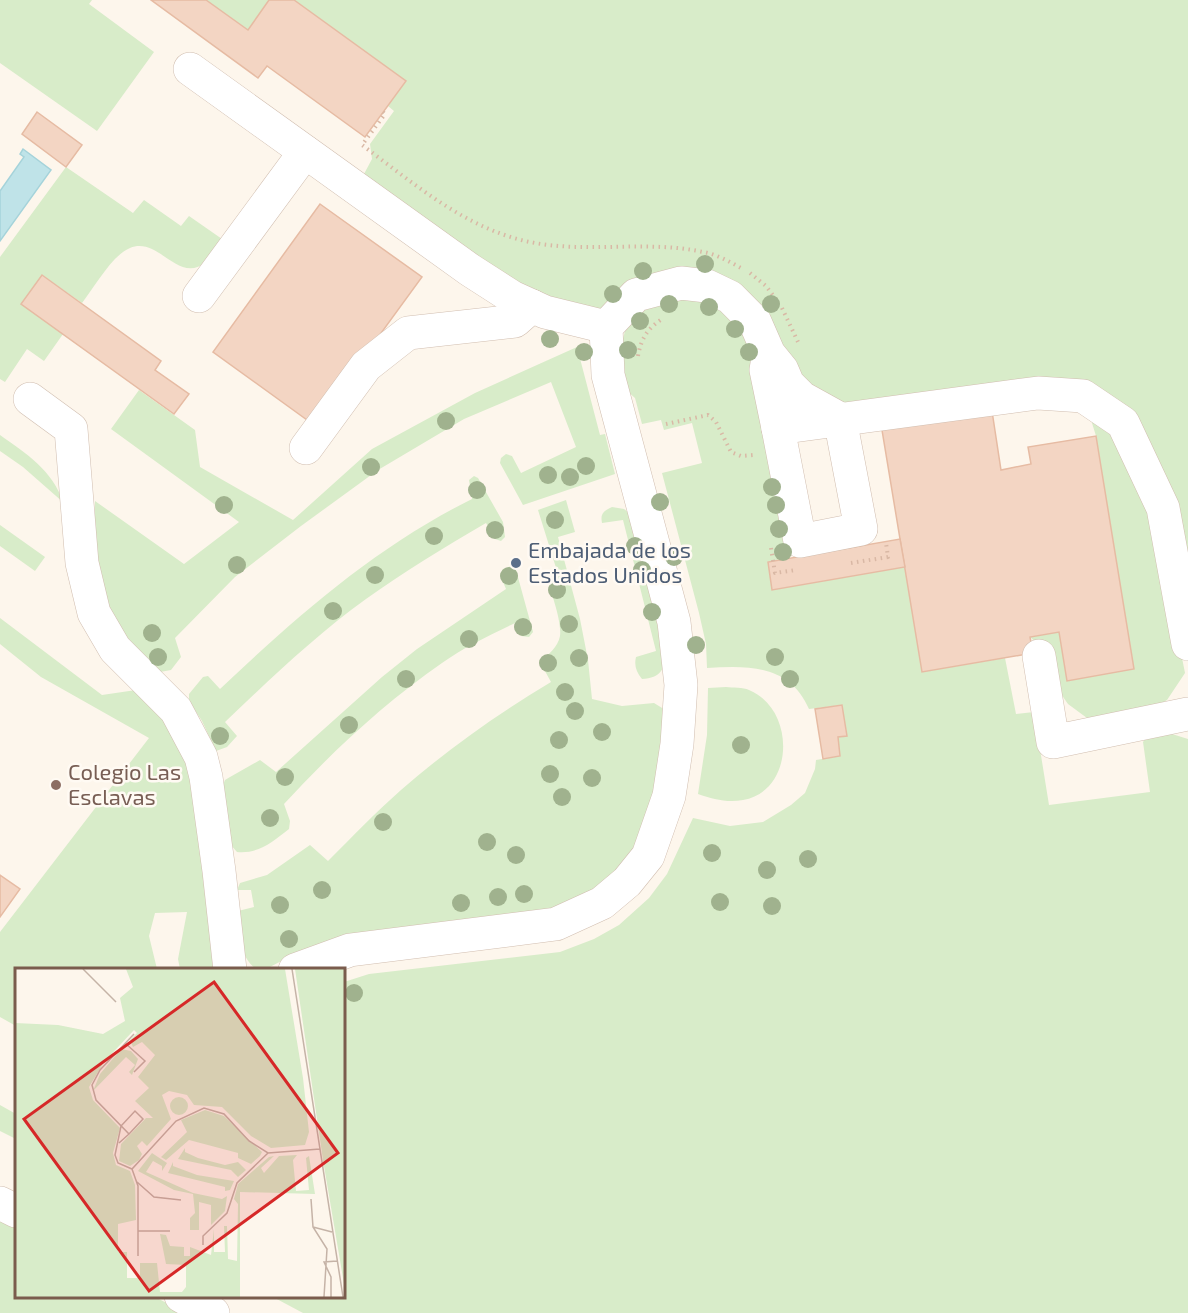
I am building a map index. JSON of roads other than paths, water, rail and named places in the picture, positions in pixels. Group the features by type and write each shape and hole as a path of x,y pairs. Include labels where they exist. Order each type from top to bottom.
{"street":[{"path":"190,69 470,270 512,297 545,312 606,327"},
{"path":"199,296 305,152"},
{"path":"298,968 350,950 556,924 602,903 627,882 648,856 669,796 678,744 681,685 674,622 608,375 606,327 636,295 681,283 707,286 730,297 784,351"},
{"path":"306,448 366,366 408,333 515,321 532,306"},
{"path":"784,351 782,370 788,384 802,398 840,419"},
{"path":"784,351 766,370 765,436 800,541 861,529 840,419"},
{"path":"765,436 840,419 1038,393 1083,396 1123,423 1163,508 1188,644"},
{"path":"30,399 70,429 82,563 94,613 115,649 176,710 201,756 219,871 230,968"},
{"path":"1039,656 1053,742 1188,714"},
{"path":"0,1203 15,1210"},
{"path":"185,1298 213,1313"}],"water":[{"path":"23,149 51,170 0,241 0,191 24,157 20,154"}],"place":[{"name":"Embajada de los Estados Unidos","path":"516,563"},
{"name":"Colegio Las Esclavas","path":"56,785"}]}
